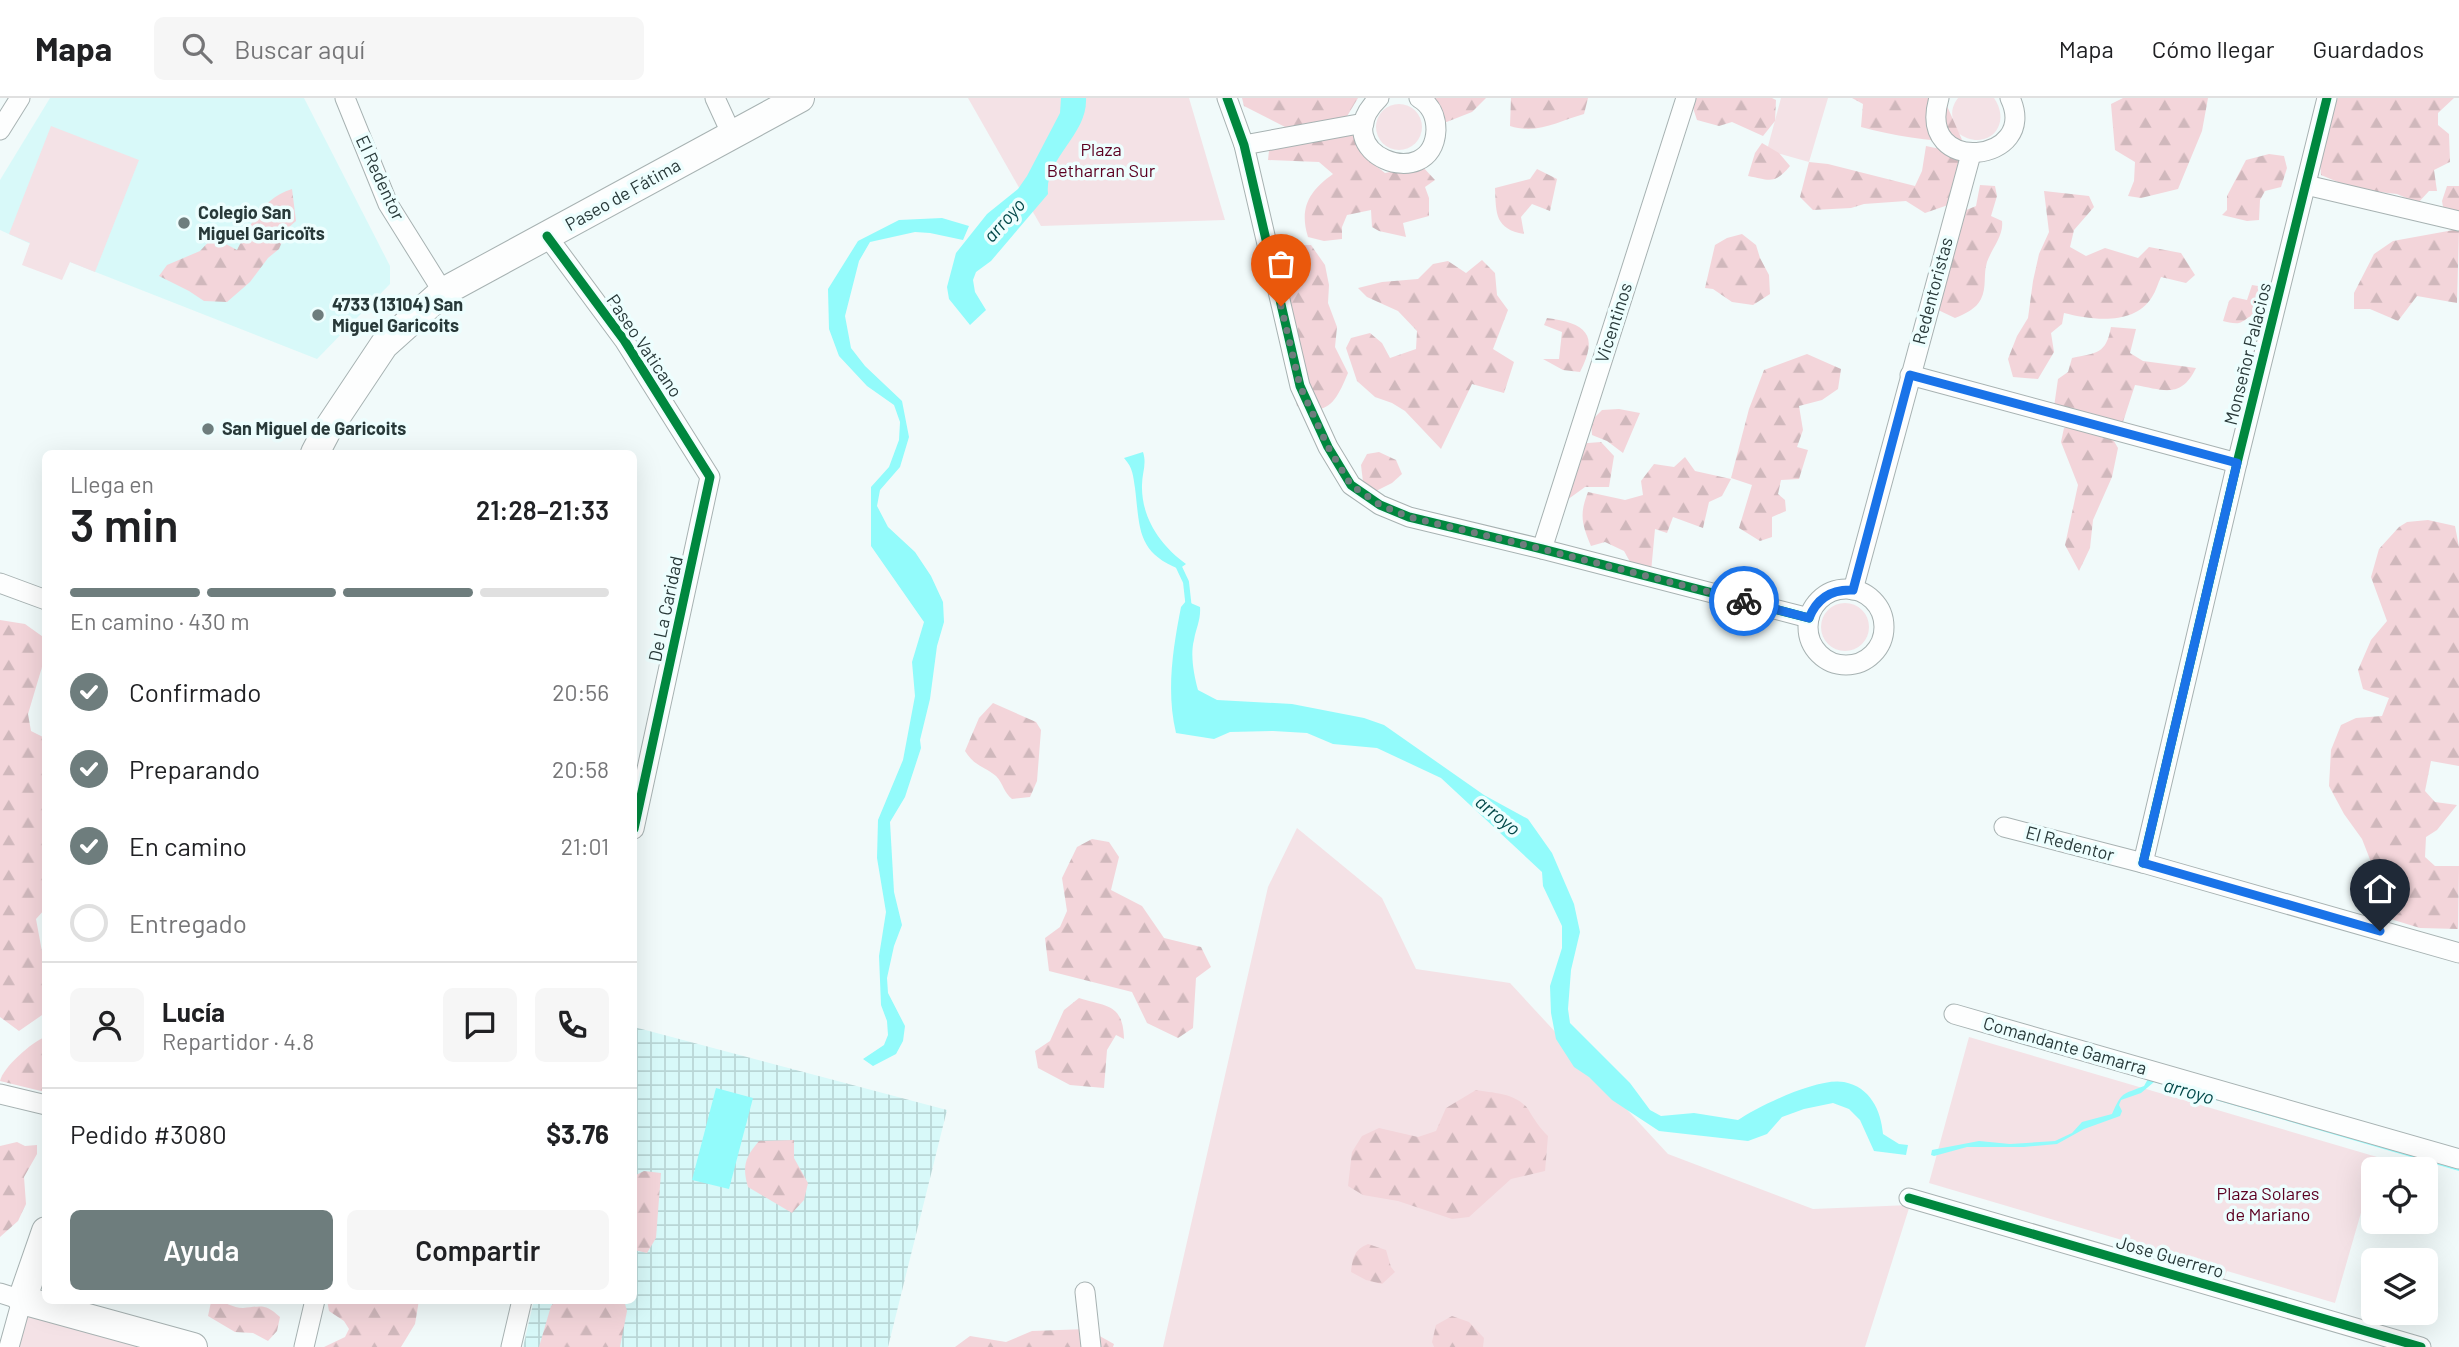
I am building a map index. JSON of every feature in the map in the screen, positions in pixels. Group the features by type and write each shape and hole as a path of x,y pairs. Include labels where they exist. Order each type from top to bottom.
{"street":[{"path":"0,130 20,98"},
{"name":"El Redentor","path":"345,98 388,204 443,292"},
{"path":"715,98 732,135"},
{"name":"Paseo de Fátima","path":"317,450 384,345 443,292 800,98"},
{"path":"1227,98 1244,145 1300,386 1328,447 1351,485 1380,505 1409,517 1809,618"},
{"path":"1379,98 1366,114 1364,136 1377,156 1400,164 1412,162 1431,147 1436,135 1432,112 1419,98"},
{"name":"Vicentinos","path":"1542,549 1686,98"},
{"path":"1939,98 1935,109 1940,134 1948,144 1971,154 1996,148 2006,139 2012,128 2014,115 2010,98"},
{"name":"Monseñor Palacios","path":"2143,863 2237,463 2328,98"},
{"path":"1244,145 1364,124"},
{"name":"Redentoristas","path":"1853,590 1971,154"},
{"path":"2306,185 2459,221"},
{"name":"Paseo Vaticano","path":"547,236 624,340 710,477"},
{"path":"1910,375 2237,463"},
{"name":"De La Caridad","path":"637,802 640,776 710,477"},
{"path":"0,583 42,599"},
{"path":"1853,590 1873,601 1883,620 1881,642 1866,659 1845,665 1824,658 1815,650 1810,640 1809,618 1813,608 1831,593 1853,590"},
{"name":"El Redentor","path":"2004,827 2143,863 2459,953"},
{"name":"Comandante Gamarra","path":"1954,1014 2459,1159"},
{"path":"0,1094 42,1104"},
{"name":"Jose Guerrero","path":"1909,1198 2421,1347"},
{"path":"9,1347 11,1297 42,1239"},
{"path":"1085,1292 1091,1347"},
{"path":"11,1297 193,1347"},
{"path":"304,1347 314,1304"},
{"path":"511,1347 521,1304"}],"shaded area":[{"name":"Colegio San Miguel Garicoïts","path":"50,98 304,98 390,266 390,284 317,359 70,262 0,230 0,180"},
{"path":"637,1028 947,1110 888,1347 523,1347 533,1304 637,1304"}],"green space":[{"name":"Plaza Betharran Sur","path":"968,98 1189,98 1225,220 1041,226"},
{"path":"1242,98 1358,98 1346,118 1287,128 1244,106"},
{"path":"1432,98 1486,98 1472,112 1444,123"},
{"path":"1511,98 1588,98 1584,114 1548,126 1529,129 1510,126"},
{"path":"1695,98 1772,98 1776,100 1775,121 1763,136 1732,122 1719,126 1697,120 1692,105"},
{"path":"1781,98 1828,98 1809,162 1767,150"},
{"path":"1852,98 1949,98 1947,106 1963,142 1911,138 1861,127 1863,104"},
{"path":"1958,98 1994,98 2000,119 1993,134 1986,139 1977,140 1957,132 1952,114"},
{"path":"2123,98 2208,98 2202,131 2178,189 2141,198 2128,196 2134,181 2135,162 2115,150 2111,104"},
{"path":"2338,98 2454,98 2438,113 2438,125 2449,134 2450,162 2434,170 2437,191 2429,191 2418,203 2397,194 2345,185 2321,175 2319,147"},
{"path":"1399,104 1415,111 1422,127 1415,143 1399,150 1383,143 1376,127 1383,111"},
{"path":"51,126 139,160 95,272 70,262 62,280 22,265 30,243 9,234"},
{"path":"1349,126 1371,162 1385,173 1422,166 1435,180 1425,187 1429,198 1429,216 1403,223 1406,237 1372,227 1371,210 1347,215 1342,227 1342,239 1324,241 1308,237 1305,217 1308,201 1318,187 1333,174 1319,162 1268,160 1271,132"},
{"path":"1762,143 1779,153 1790,166 1775,179 1748,176 1755,153"},
{"path":"1926,146 1945,150 1969,164 1948,205 1925,213 1906,201 1813,210 1800,197 1809,162 1828,164 1915,186 1922,171"},
{"path":"2269,154 2284,156 2287,168 2281,187 2265,191 2260,200 2259,220 2247,221 2222,215 2227,210 2227,196 2246,160"},
{"path":"1537,169 1557,179 1550,211 1532,204 1521,217 1524,234 1514,232 1499,219 1495,188 1530,179"},
{"path":"1980,185 1995,186 1997,196 1991,216 2002,221 2002,226 1987,262 1984,290 1979,303 1955,318 1936,309 1959,213 1976,206"},
{"path":"2447,186 2459,186 2459,219 2445,218 2442,201"},
{"path":"292,189 296,221 288,228 279,249 268,258 250,282 227,302 204,301 159,276 167,265 200,251 213,237 237,250 265,205"},
{"path":"2044,191 2089,196 2094,207 2074,230 2070,247 2086,256 2105,248 2138,258 2149,247 2181,253 2195,275 2186,283 2161,277 2153,295 2144,306 2124,317 2099,319 2064,313 2062,324 2051,333 2054,352 2038,379 2013,377 2008,359 2028,318 2039,254 2049,232"},
{"path":"2459,229 2457,303 2417,296 2398,321 2370,309 2354,309 2354,293 2374,254 2393,241"},
{"path":"1742,234 1756,245 1769,275 1770,294 1753,305 1732,302 1713,289 1705,288 1715,245"},
{"path":"1311,245 1325,265 1329,285 1328,303 1337,327 1335,347 1348,373 1340,391 1330,404 1317,410 1297,406 1273,249"},
{"path":"1482,260 1495,273 1497,295 1508,310 1493,349 1514,362 1504,393 1472,384 1441,449 1405,411 1375,397 1357,381 1346,348 1351,338 1370,333 1382,343 1390,358 1416,349 1417,331 1398,311 1367,297 1358,288 1382,282 1418,279 1433,264 1448,261 1466,273"},
{"path":"2252,285 2270,288 2272,306 2240,323 2223,321 2229,301 2233,297 2247,300"},
{"path":"1547,318 1571,323 1585,333 1589,348 1580,372 1563,370 1543,359 1559,359 1562,332 1544,325"},
{"path":"2111,327 2136,329 2130,353 2143,361 2196,368 2184,384 2171,390 2135,385 2122,425 2054,407 2058,379 2068,372 2072,358 2099,351 2106,343"},
{"path":"1807,354 1841,369 1838,389 1822,400 1799,406 1803,430 1797,447 1808,450 1799,479 1781,480 1778,494 1785,500 1786,511 1772,517 1772,537 1760,541 1739,528 1752,485 1731,478 1749,409 1764,370"},
{"path":"1619,409 1640,413 1623,453 1607,441 1592,435 1591,421 1602,410"},
{"path":"2080,425 2111,436 2118,448 2112,477 2093,520 2090,548 2079,571 2065,545 2078,485 2061,442 2064,428"},
{"path":"1601,442 1614,456 1609,487 1585,487 1567,500 1575,444"},
{"path":"1379,452 1396,460 1402,474 1392,483 1374,492 1363,482 1361,465 1367,454"},
{"path":"1685,457 1695,471 1731,479 1722,496 1709,502 1703,528 1673,517 1667,533 1655,529 1651,572 1632,565 1624,551 1605,542 1591,546 1583,519 1583,507 1588,492 1625,500 1643,495 1641,481 1654,464 1674,467"},
{"path":"2428,520 2455,526 2459,547 2459,766 2431,761 2425,791 2435,802 2457,805 2437,830 2426,837 2425,857 2435,866 2459,866 2458,929 2420,928 2374,914 2380,885 2362,839 2329,786 2331,750 2341,725 2356,718 2382,716 2389,698 2363,689 2358,670 2371,640 2387,621 2371,577 2379,549 2407,522"},
{"path":"1845,603 1862,610 1869,627 1862,644 1845,651 1828,644 1821,627 1828,610"},
{"path":"0,620 25,624 42,636 42,667 28,714 31,731 42,736 42,912 36,919 42,952 42,1015 19,1031 0,1017"},
{"path":"993,703 1036,722 1041,730 1037,781 1030,797 1012,799 996,776 976,763 965,751 979,718"},
{"path":"1297,828 1382,898 1416,969 1510,983 1668,1154 1813,1209 1910,1205 1865,1347 1163,1347 1268,887"},
{"path":"1092,839 1109,842 1119,857 1111,890 1142,906 1164,938 1201,947 1211,967 1196,978 1193,1028 1178,1038 1147,1023 1132,992 1049,971 1045,938 1060,927 1067,911 1062,878 1077,847"},
{"path":"1079,998 1112,1009 1121,1019 1124,1039 1116,1035 1107,1050 1104,1088 1070,1085 1038,1068 1035,1051 1050,1041 1064,1010"},
{"name":"Plaza Solares de Mariano","path":"1969,1037 2377,1157 2361,1157 2361,1213 2335,1303 2227,1271 2222,1285 2136,1258 2139,1245 1929,1183"},
{"path":"42,1039 42,1091 0,1081 6,1069"},
{"path":"1476,1090 1511,1097 1528,1109 1548,1136 1545,1171 1511,1179 1469,1217 1452,1219 1398,1201 1363,1195 1348,1186 1352,1152 1362,1136 1379,1128 1418,1137 1436,1131 1446,1108"},
{"path":"794,1140 794,1158 808,1183 804,1200 792,1213 748,1187 745,1168 748,1157 759,1141"},
{"path":"17,1142 25,1146 37,1145 37,1154 24,1177 26,1204 18,1221 0,1237 0,1146"},
{"path":"644,1171 661,1173 656,1238 647,1253 637,1251 637,1174"},
{"path":"1368,1244 1386,1250 1395,1272 1382,1284 1351,1272 1355,1255"},
{"path":"22,1300 202,1347 9,1347"},
{"path":"211,1304 227,1304 239,1308 262,1306 280,1317 277,1331 268,1341 253,1333 235,1332 208,1316"},
{"path":"328,1304 418,1304 415,1324 401,1347 324,1347 345,1337 349,1329 344,1321 329,1311"},
{"path":"625,1304 627,1311 620,1347 539,1347 551,1306"},
{"path":"1452,1316 1469,1322 1484,1338 1483,1347 1434,1347 1432,1342 1436,1325"},
{"path":"1087,1329 1114,1344 1113,1347 955,1347 970,1336 1006,1342 1032,1331"}],"water":[{"path":"1061,98 1086,98 1080,124 1053,169 1048,194 991,261 976,272 973,280 975,292 986,310 970,325 949,299 947,287 956,253 987,214 1018,189 1027,176 1060,113"},
{"path":"942,218 969,226 963,240 915,232 870,242 859,261 845,316 851,348 865,366 902,401 909,437 900,467 880,490 877,506 888,527 915,552 931,576 943,602 944,622 937,646 930,699 920,740 921,748 905,797 890,822 894,892 902,925 887,978 888,993 905,1026 903,1041 896,1054 873,1066 863,1059 884,1045 888,1035 887,1021 881,1005 879,956 886,912 877,858 878,820 903,760 915,696 912,662 924,622 871,546 871,487 889,467 899,440 900,422 894,405 867,386 839,356 829,329 828,289 858,241 899,220"},
{"path":"1143,452 1142,485 1145,509 1161,540 1186,564 1179,569 1155,555 1143,538 1133,475 1124,458"},
{"path":"1186,601 1200,607 1192,652 1198,690 1217,700 1292,704 1364,718 1384,725 1484,795 1528,819 1552,853 1574,904 1580,932 1571,970 1568,1009 1570,1023 1630,1083 1650,1110 1661,1116 1694,1113 1738,1120 1760,1107 1805,1088 1844,1082 1867,1094 1877,1108 1883,1134 1899,1144 1908,1145 1906,1155 1874,1151 1860,1120 1849,1109 1833,1103 1782,1117 1767,1134 1748,1141 1659,1131 1612,1100 1589,1077 1574,1067 1556,1039 1550,986 1562,948 1562,926 1543,886 1542,872 1441,778 1377,748 1333,744 1307,733 1230,732 1214,739 1176,733 1171,701 1172,670 1181,607"},
{"path":"2148,1079 2421,1157 2411,1157 2154,1082 2141,1093 2121,1100 2120,1116 2084,1129 2057,1144 1967,1147 1931,1155 1932,1150 1979,1141 2010,1144 2055,1141 2072,1133 2082,1122 2112,1114 2121,1097 2144,1086"},
{"path":"716,1088 753,1098 729,1189 692,1180"},
{"path":"2438,1162 2459,1168 2459,1171 2438,1165"}],"waterway":[{"name":"arroyo","path":"1177,563 1186,582 1189,609"}],"cycle path":[{"path":"1227,98 1244,145 1300,386 1328,447 1351,485 1380,505 1409,517 1809,618"},
{"path":"2143,863 2237,463 2327,98"},
{"path":"547,236 624,340 710,477 637,815"},
{"path":"1909,1198 2421,1347"}],"way so far":[{"path":"1281,306 1300,386 1328,447 1351,485 1380,505 1409,517 1744,601"}],"place":[{"name":"Colegio San Miguel Garicoïts","path":"184,223"},
{"name":"4733 (13104) San Miguel Garicoits","path":"318,315"},
{"name":"San Miguel de Garicoits","path":"208,429"}],"route":[{"path":"1744,601 1809,618 1821,599 1831,593 1853,590 1910,375 2237,463 2143,863 2380,931"}]}
